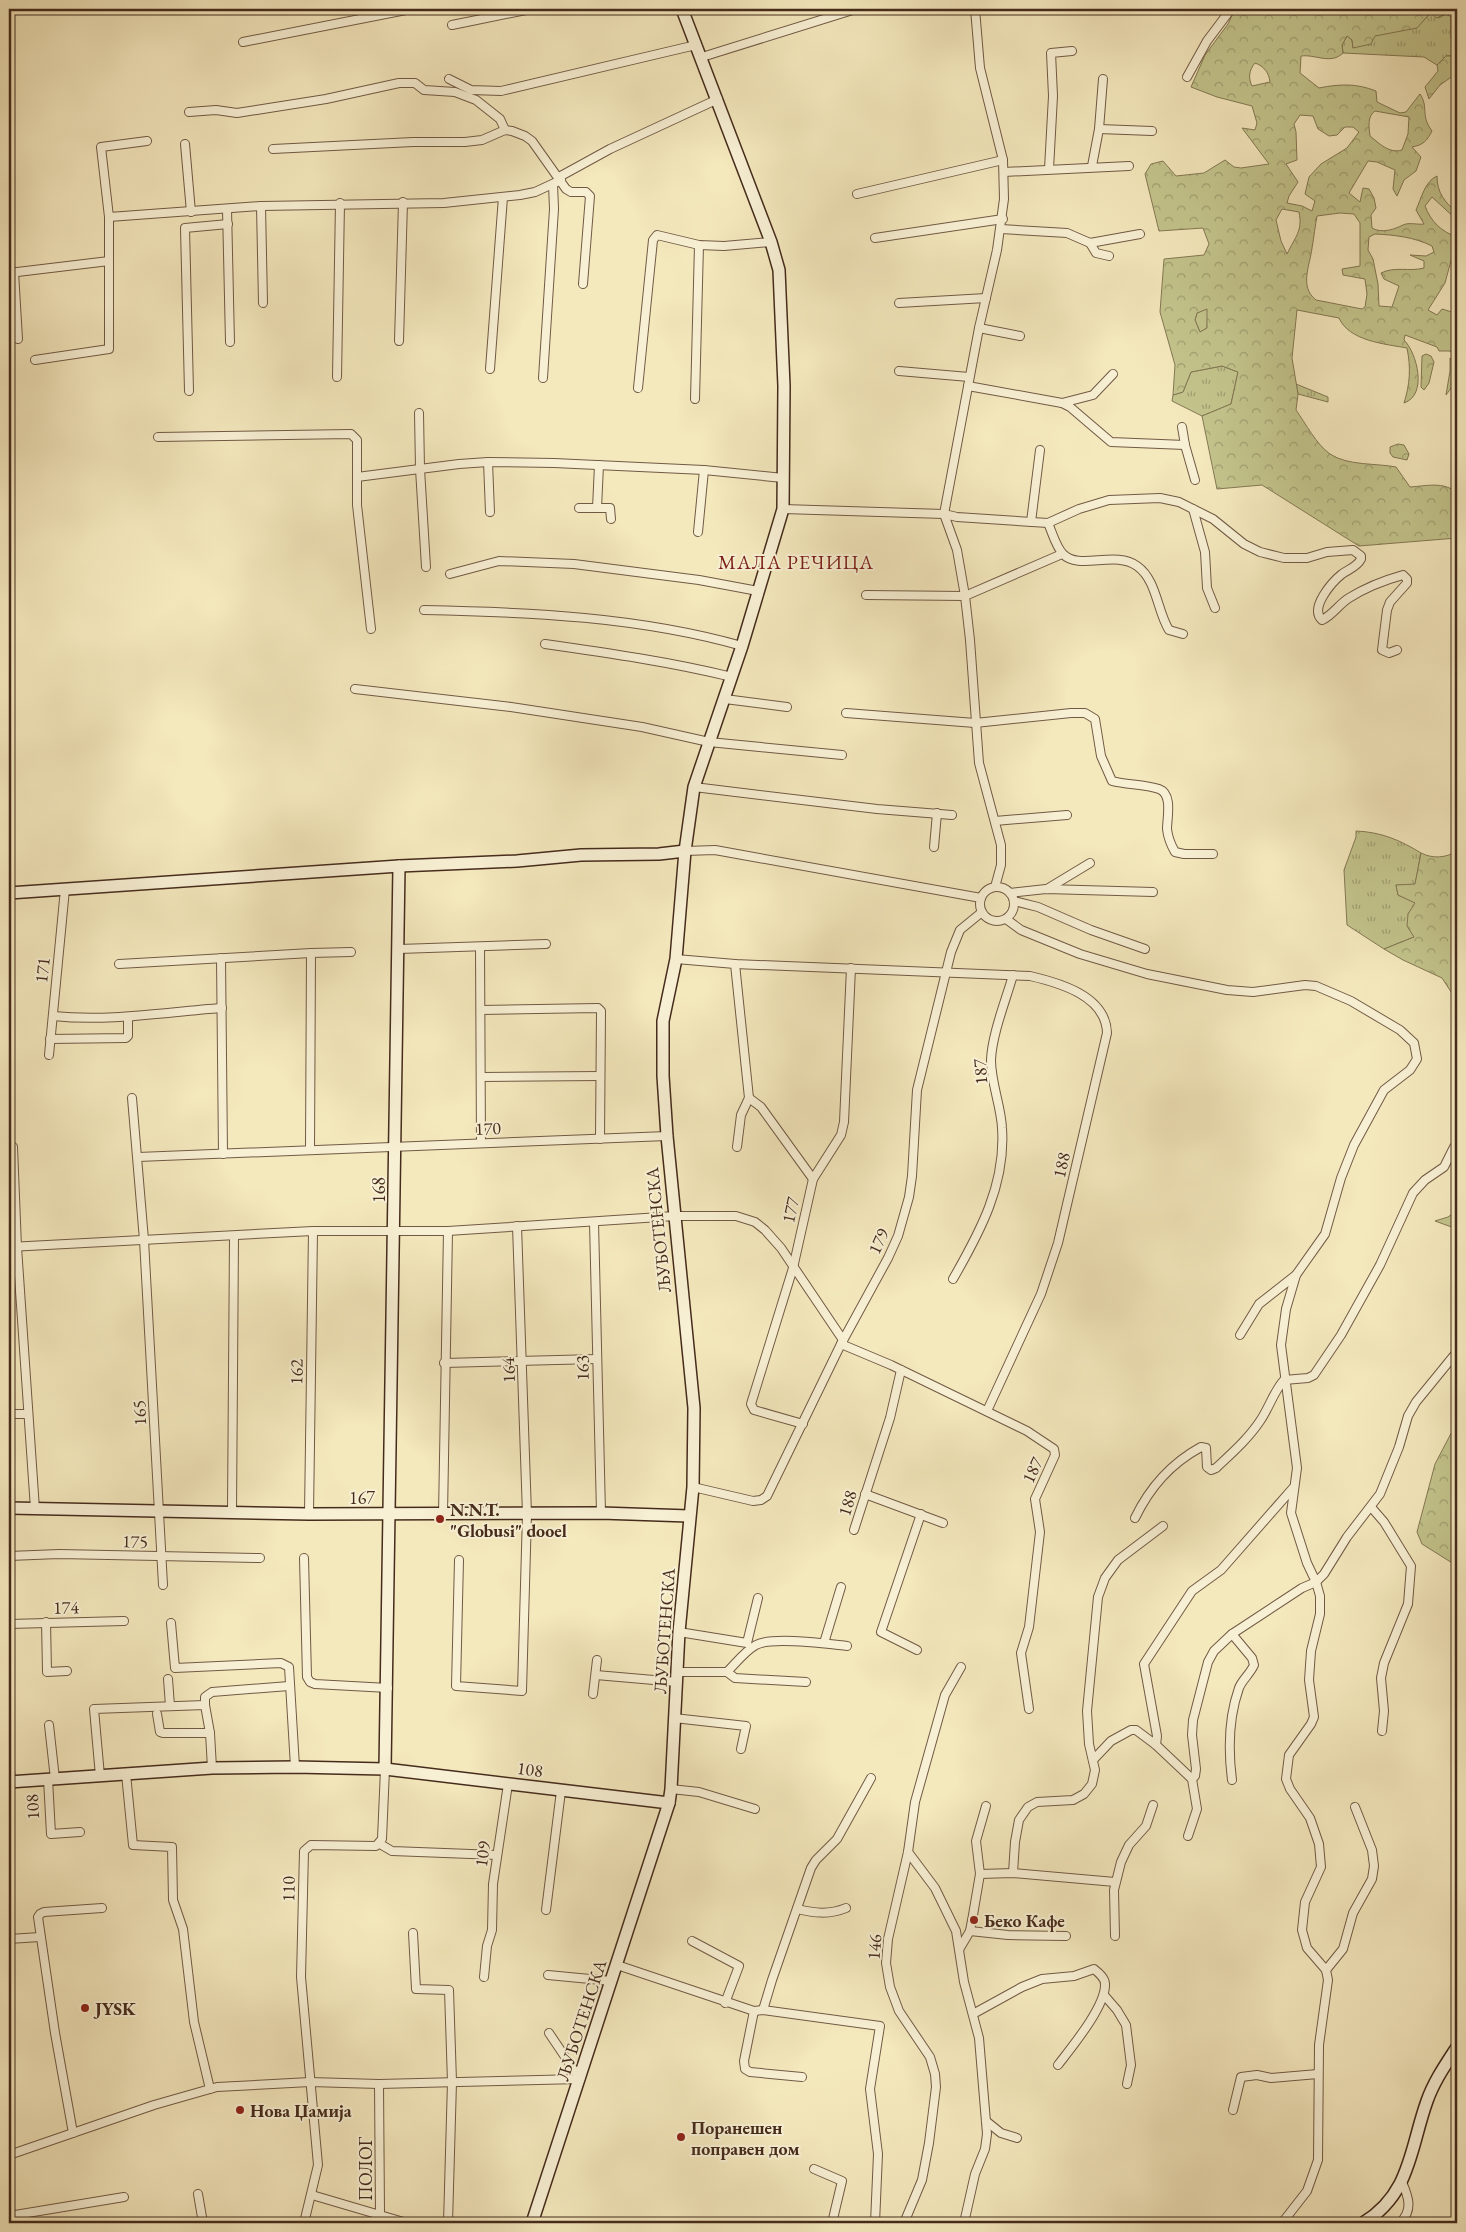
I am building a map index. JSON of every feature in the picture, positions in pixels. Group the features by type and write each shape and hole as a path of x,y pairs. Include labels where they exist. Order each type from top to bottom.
{"street":[{"path":"243,42 412,9"},
{"path":"452,25 531,9"},
{"name":"ЉУБОТЕНСКА","path":"532,2223 669,1803 678,1677 679,1632 693,1487 694,1408 667,1136 663,1076 663,1020 676,959 685,851 694,788 742,646 783,509 784,386 779,270 771,242 718,99 682,9"},
{"path":"702,57 856,9"},
{"path":"977,9 980,68 1003,160 1002,219 979,328 944,514 957,550 965,596 979,763 1001,845 1001,865 995,887"},
{"path":"1187,77 1207,41 1230,9"},
{"path":"450,79 471,90 501,91 696,45"},
{"path":"1049,169 1052,105 1051,53 1072,51"},
{"path":"1092,166 1103,79"},
{"path":"189,112 216,110 238,112 326,99 399,83 415,83 424,90 455,92 476,100 500,119 505,130"},
{"path":"109,217 261,206 340,203 444,203 535,192 553,184 610,149 718,99"},
{"path":"1098,129 1152,131"},
{"path":"273,149 413,142 465,142 482,140 505,130 525,136 532,142 560,178 566,189 571,192 586,192 590,196 583,284"},
{"path":"35,360 109,349 109,217 101,147 147,141"},
{"path":"185,144 192,212"},
{"path":"857,194 1003,160"},
{"path":"1004,172 1092,166 1129,166"},
{"path":"543,378 554,209 553,184"},
{"path":"490,369 503,197"},
{"path":"399,341 403,202"},
{"path":"337,377 340,203"},
{"path":"261,206 264,303"},
{"path":"227,208 230,342"},
{"path":"876,238 1002,219"},
{"path":"189,391 185,228 228,224"},
{"path":"1001,229 1067,232 1090,243 1096,253 1109,256"},
{"path":"1090,243 1140,234"},
{"path":"638,388 652,240 657,235 699,245 724,246 771,242"},
{"path":"694,399 699,245"},
{"path":"18,339 11,273 109,260"},
{"path":"899,303 986,298"},
{"path":"979,328 1020,336"},
{"path":"899,371 970,377"},
{"path":"1062,403 1093,395 1113,374"},
{"path":"968,386 1062,403 1070,407 1111,442 1185,445"},
{"path":"419,413 420,469 426,567"},
{"path":"1182,427 1185,445 1196,480"},
{"path":"158,437 351,434 357,440 356,505 371,629"},
{"path":"1030,522 1040,450"},
{"path":"357,477 488,462 704,470 783,478"},
{"path":"488,462 490,512"},
{"path":"597,508 599,466"},
{"path":"698,532 704,470"},
{"path":"783,509 944,514 957,517 1048,523 1109,500 1160,498 1179,502 1213,519 1244,544 1268,554 1284,558 1307,558 1342,550 1357,552 1361,556 1359,563 1342,574 1323,596 1317,609 1322,620 1348,599 1391,578 1403,575 1407,579 1407,583 1390,602 1382,642 1382,650 1389,653 1396,650"},
{"path":"579,508 610,508 610,519"},
{"path":"1192,509 1205,552 1206,588 1215,608"},
{"path":"1048,523 1062,554 1070,559 1087,561 1121,559 1136,565 1147,576 1169,630 1183,634"},
{"path":"866,595 965,596 1062,554"},
{"path":"450,574 499,561 574,564 699,580 758,591"},
{"path":"424,610 494,611 556,615 700,634 742,646"},
{"path":"546,644 641,658 732,677"},
{"path":"355,689 521,708 642,727 709,742 842,755"},
{"path":"725,699 787,707"},
{"path":"846,713 975,723 1085,713 1095,719 1101,756 1112,780 1158,789 1166,794 1170,844 1175,852 1184,854 1213,854"},
{"path":"694,788 878,809 952,815"},
{"path":"934,847 937,813"},
{"path":"995,821 1067,815"},
{"path":"9,893 399,866 517,861 581,855 715,850 981,898"},
{"path":"1046,889 1090,863"},
{"name":"168","path":"390,1515 399,866"},
{"path":"995,887 1006,889 1010,893 1014,901 1013,911 1006,919 992,921 982,912 981,898 986,890 995,887"},
{"name":"171","path":"49,1055 65,889"},
{"path":"1010,893 1046,889 1153,892"},
{"path":"1014,901 1038,906 1090,930 1144,949"},
{"name":"179","path":"693,1487 753,1501 761,1500 767,1496 842,1342 888,1258 904,1217 912,1176 917,1090 951,952 960,930 982,912"},
{"path":"1006,919 1021,930 1080,954 1147,974 1227,990 1253,992 1305,985 1316,986 1351,1001 1400,1030 1414,1043 1416,1059 1414,1065 1388,1087 1378,1100 1348,1160 1322,1241 1296,1275 1259,1304 1240,1335"},
{"path":"399,949 546,944"},
{"path":"480,947 481,1143"},
{"path":"119,964 351,952"},
{"path":"310,1150 311,953"},
{"path":"222,958 223,1154"},
{"name":"188","path":"676,959 735,964 1014,975 1054,981 1079,992 1104,1018 1108,1033 1058,1244 1041,1294 987,1411"},
{"path":"735,964 750,1098 741,1115 737,1147"},
{"name":"177","path":"803,1424 754,1410 751,1404 793,1268 812,1179 841,1135 844,1122 851,968"},
{"name":"187","path":"953,1279 989,1212 1000,1171 1002,1129 991,1060 994,1041 1014,975"},
{"path":"53,1016 82,1019 128,1018 222,1008"},
{"path":"481,1010 598,1008 601,1010 600,1139"},
{"path":"50,1039 126,1038 129,1032 128,1018"},
{"path":"481,1077 600,1076"},
{"name":"165","path":"132,1098 144,1240 163,1585"},
{"path":"750,1098 761,1107 812,1179"},
{"name":"170","path":"138,1157 667,1136"},
{"path":"13,1147 13,1247 35,1509"},
{"path":"1135,1518 1146,1495 1170,1468 1202,1447 1206,1448 1207,1467 1211,1470 1216,1468 1248,1437 1261,1420 1279,1385 1284,1380 1308,1378 1314,1375 1341,1335 1380,1265 1413,1193 1425,1180 1444,1167 1454,1147"},
{"path":"13,1247 234,1237 313,1231 448,1231 674,1216 736,1216 755,1222 765,1230 793,1268 842,1342"},
{"name":"163","path":"594,1222 601,1513"},
{"name":"164","path":"458,1560 456,1686 522,1691 527,1514 517,1226"},
{"name":"162","path":"309,1514 313,1231"},
{"path":"443,1515 444,1363 448,1231"},
{"path":"232,1511 234,1237"},
{"path":"1282,2223 1307,2191 1318,2160 1319,2045 1328,1994 1326,1970 1307,1948 1302,1930 1305,1902 1321,1867 1319,1844 1310,1818 1290,1789 1286,1779 1289,1756 1312,1724 1314,1717 1309,1680 1311,1651 1320,1614 1320,1596 1316,1582 1306,1563 1291,1513 1297,1468 1284,1380 1281,1345 1286,1309 1296,1275"},
{"name":"187","path":"842,1342 1027,1431 1051,1447 1055,1452 1055,1456 1035,1500 1040,1532 1029,1627 1021,1653 1029,1710"},
{"path":"1192,1779 1195,1776 1196,1769 1192,1735 1193,1720 1208,1662 1220,1644 1232,1634 1316,1582 1324,1574 1347,1537 1371,1507 1388,1477 1408,1416 1416,1402 1456,1353"},
{"path":"444,1363 597,1359"},
{"name":"188","path":"854,1530 890,1418 901,1370"},
{"path":"9,1414 28,1414"},
{"path":"1156,1745 1157,1736 1144,1664 1192,1591 1221,1570 1295,1486"},
{"path":"865,1494 943,1523"},
{"path":"1371,1507 1384,1522 1411,1566 1408,1604 1384,1663 1381,1678 1384,1711 1382,1731"},
{"name":"167","path":"9,1508 390,1515 601,1513 689,1516"},
{"path":"917,1650 881,1632 921,1514"},
{"path":"380,1844 382,1839 388,1688 390,1515"},
{"path":"1014,1873 1015,1842 1020,1820 1028,1807 1037,1802 1073,1800 1084,1794 1092,1784 1095,1770 1089,1744 1087,1711 1098,1597 1105,1578 1118,1560 1163,1526"},
{"name":"175","path":"9,1556 59,1554 260,1558"},
{"path":"304,1558 307,1677 310,1682 315,1684 388,1688"},
{"path":"824,1643 841,1588"},
{"path":"679,1632 747,1643 758,1598"},
{"name":"174","path":"9,1624 124,1621"},
{"path":"46,1622 46,1672 67,1671"},
{"path":"171,1623 175,1668 281,1663 289,1667 295,1767"},
{"path":"1232,1634 1252,1658 1254,1665 1240,1686 1230,1718 1228,1754 1232,1780"},
{"path":"596,1675 678,1677 727,1672 756,1645 780,1641 847,1646"},
{"path":"593,1694 597,1660"},
{"name":"146","path":"904,2223 922,2180 936,2087 935,2074 930,2057 899,2011 890,1987 886,1963 891,1923 908,1852 915,1802 945,1695 961,1667"},
{"path":"727,1672 735,1678 806,1682"},
{"path":"168,1679 170,1706"},
{"path":"212,1768 210,1732 205,1697 212,1692 289,1686"},
{"path":"100,1776 94,1709 205,1705"},
{"path":"157,1714 160,1732 163,1734 210,1732"},
{"path":"674,1718 746,1726 741,1749"},
{"path":"49,1725 51,1779"},
{"path":"1093,1760 1111,1741 1131,1730 1136,1730 1156,1745 1192,1779 1197,1809 1188,1836"},
{"path":"9,1759 10,1782"},
{"name":"108","path":"10,1782 212,1768 385,1769 669,1803"},
{"path":"126,1774 133,1845 172,1846 173,1900 183,1929 194,2022 210,2089"},
{"path":"763,2010 797,1909 816,1860 837,1838 871,1778"},
{"name":"108","path":"51,1779 51,1834 80,1832"},
{"name":"109","path":"484,1977 487,1946 492,1930 493,1884 508,1784"},
{"path":"671,1789 699,1792 755,1809"},
{"path":"546,1910 561,1791"},
{"path":"1115,1936 1113,1909 1115,1882 1120,1862 1129,1845 1146,1826 1153,1805"},
{"path":"960,1948 970,1931 980,1874 976,1841 986,1806"},
{"path":"1326,1970 1343,1949 1353,1913 1372,1879 1374,1866 1372,1850 1355,1807"},
{"name":"110","path":"304,2223 318,2165 300,1977 304,1851 311,1845 376,1846 380,1844 392,1850 497,1855"},
{"path":"908,1852 935,1888 956,1931 960,1948 960,1963 979,2038 986,2121 985,2149 975,2174 964,2223"},
{"path":"980,1874 1014,1873 1115,1882"},
{"path":"73,2133 40,1937 40,1914 102,1908"},
{"path":"797,1909 824,1913 836,1912 846,1908"},
{"path":"970,1931 1008,1936 1066,1936"},
{"path":"413,1933 416,1988 449,1990 452,2082 448,2223"},
{"path":"9,1939 40,1937"},
{"path":"692,1942 739,1966 725,2003"},
{"path":"617,1965 725,2003 754,2011 763,2010 880,2026 870,2089 878,2166 875,2223"},
{"path":"973,2014 1022,1987 1042,1979 1074,1976 1094,1969 1100,1973 1106,1982 1104,1995 1082,2035 1058,2065"},
{"path":"548,1975 611,1981"},
{"path":"1104,1995 1117,2010 1126,2025 1131,2064 1127,2084"},
{"path":"754,2011 744,2061 745,2069 750,2072 802,2077"},
{"path":"549,2033 580,2079"},
{"path":"1363,2223 1387,2205 1402,2182 1431,2089 1457,2047"},
{"path":"1233,2110 1241,2077 1257,2075 1271,2078 1318,2074"},
{"path":"9,2155 154,2105 210,2089 310,2082 379,2084 580,2079"},
{"name":"ПОЛОГ","path":"377,2223 380,2214 379,2084"},
{"path":"986,2121 1001,2133 1017,2138"},
{"path":"814,2170 842,2181 832,2223"},
{"path":"1400,2223 1408,2214 1410,2207 1402,2182"},
{"path":"198,2194 203,2223"},
{"path":"312,2195 407,2223"},
{"path":"9,2216 124,2196"}],"green space":[{"path":"1235,9 1441,9 1446,14 1436,18 1431,12 1417,28 1375,36 1371,44 1353,48 1352,40 1347,36 1342,45 1343,53 1338,56 1328,59 1301,56 1300,73 1319,88 1348,85 1376,91 1377,102 1400,113 1406,112 1420,94 1423,99 1426,120 1432,131 1424,142 1412,147 1421,157 1416,171 1404,180 1397,196 1393,189 1395,170 1377,162 1368,161 1349,193 1360,202 1363,188 1369,189 1374,198 1376,208 1371,215 1372,228 1376,230 1388,230 1405,224 1424,224 1416,210 1426,186 1437,176 1440,192 1445,201 1457,213 1457,220 1432,197 1425,206 1430,217 1438,226 1457,237 1457,251 1452,257 1445,283 1428,310 1437,315 1442,309 1452,312 1455,307 1457,308 1457,313 1452,320 1457,322 1457,359 1450,351 1439,351 1437,347 1405,335 1404,340 1413,354 1416,364 1418,383 1416,392 1411,399 1404,403 1409,376 1407,348 1378,343 1359,337 1344,326 1339,318 1297,310 1292,358 1298,394 1296,410 1320,445 1330,454 1345,461 1396,467 1410,487 1435,485 1452,489 1457,493 1457,538 1359,546 1262,485 1217,489 1202,416 1231,404 1238,372 1222,366 1191,372 1183,392 1173,395 1175,365 1160,312 1164,259 1204,255 1209,244 1203,228 1159,231 1145,174 1151,164 1163,161 1176,176 1204,173 1225,160 1234,167 1241,168 1269,164 1242,128 1255,130 1257,123 1252,106 1217,97 1191,87 1205,55 1228,24","holes":["1255,63 1258,64 1267,73 1270,82 1252,86 1250,80 1251,68","1375,111 1409,117 1408,134 1402,150 1389,149 1370,136 1369,122","1300,115 1313,116 1318,129 1329,136 1337,135 1345,127 1353,127 1359,132 1347,148 1321,164 1309,177 1305,194 1315,201 1312,211 1302,206 1287,203 1298,182 1286,164 1297,160 1294,124","1282,209 1299,212 1299,229 1287,254 1281,241 1276,220","1340,213 1354,214 1360,223 1360,266 1342,269 1343,275 1365,279 1367,294 1365,307 1362,309 1316,300 1311,295 1307,282 1317,216","1375,234 1418,240 1432,246 1434,252 1426,256 1410,255 1424,261 1424,268 1392,270 1381,273 1384,279 1399,286 1392,307 1379,306 1378,284 1373,259 1368,250 1369,237","1207,309 1207,328 1200,332 1195,320 1197,313"]},
{"path":"1431,12 1439,18 1446,14 1451,17 1451,37 1457,47 1457,56 1446,56 1437,65 1424,57 1343,53 1342,45 1347,36 1352,40 1353,48 1382,33 1412,27 1425,19"},
{"path":"1446,56 1457,56 1457,73 1440,85 1429,99 1425,87 1438,71 1437,65"},
{"path":"1208,308 1207,328 1200,332 1195,320 1197,313"},
{"path":"1426,354 1431,356 1434,362 1429,383 1424,390 1421,387 1422,356"},
{"path":"1450,358 1457,372 1453,386 1446,395 1450,371"},
{"path":"1222,366 1238,372 1231,404 1202,416 1172,401 1173,395 1183,392 1191,372"},
{"path":"1296,384 1328,397 1328,402 1298,394"},
{"path":"1398,444 1404,445 1409,454 1407,460 1393,457 1390,453 1390,447"},
{"path":"1356,831 1374,833 1390,838 1406,844 1421,853 1415,885 1396,885 1398,895 1416,903 1408,914 1414,937 1384,949 1347,925 1344,870 1356,837"},
{"path":"1457,851 1457,1001 1442,978 1384,949 1414,937 1407,926 1408,914 1415,903 1398,895 1396,885 1415,884 1421,853 1439,857"},
{"path":"1457,1210 1457,1229 1435,1221 1448,1217"},
{"path":"1457,1422 1457,1566 1422,1544 1417,1532 1435,1464"}],"place":[{"name":"N.N.T. \"Globusi\" dooel","path":"440,1519"},
{"name":"Беко Кафе","path":"974,1920"},
{"name":"JYSK","path":"85,2008"},
{"name":"Нова Џамија","path":"240,2110"},
{"name":"Поранешен поправен дом","path":"681,2137"}],"district":[{"name":"МАЛА РЕЧИЦА","path":"796,562"}]}
